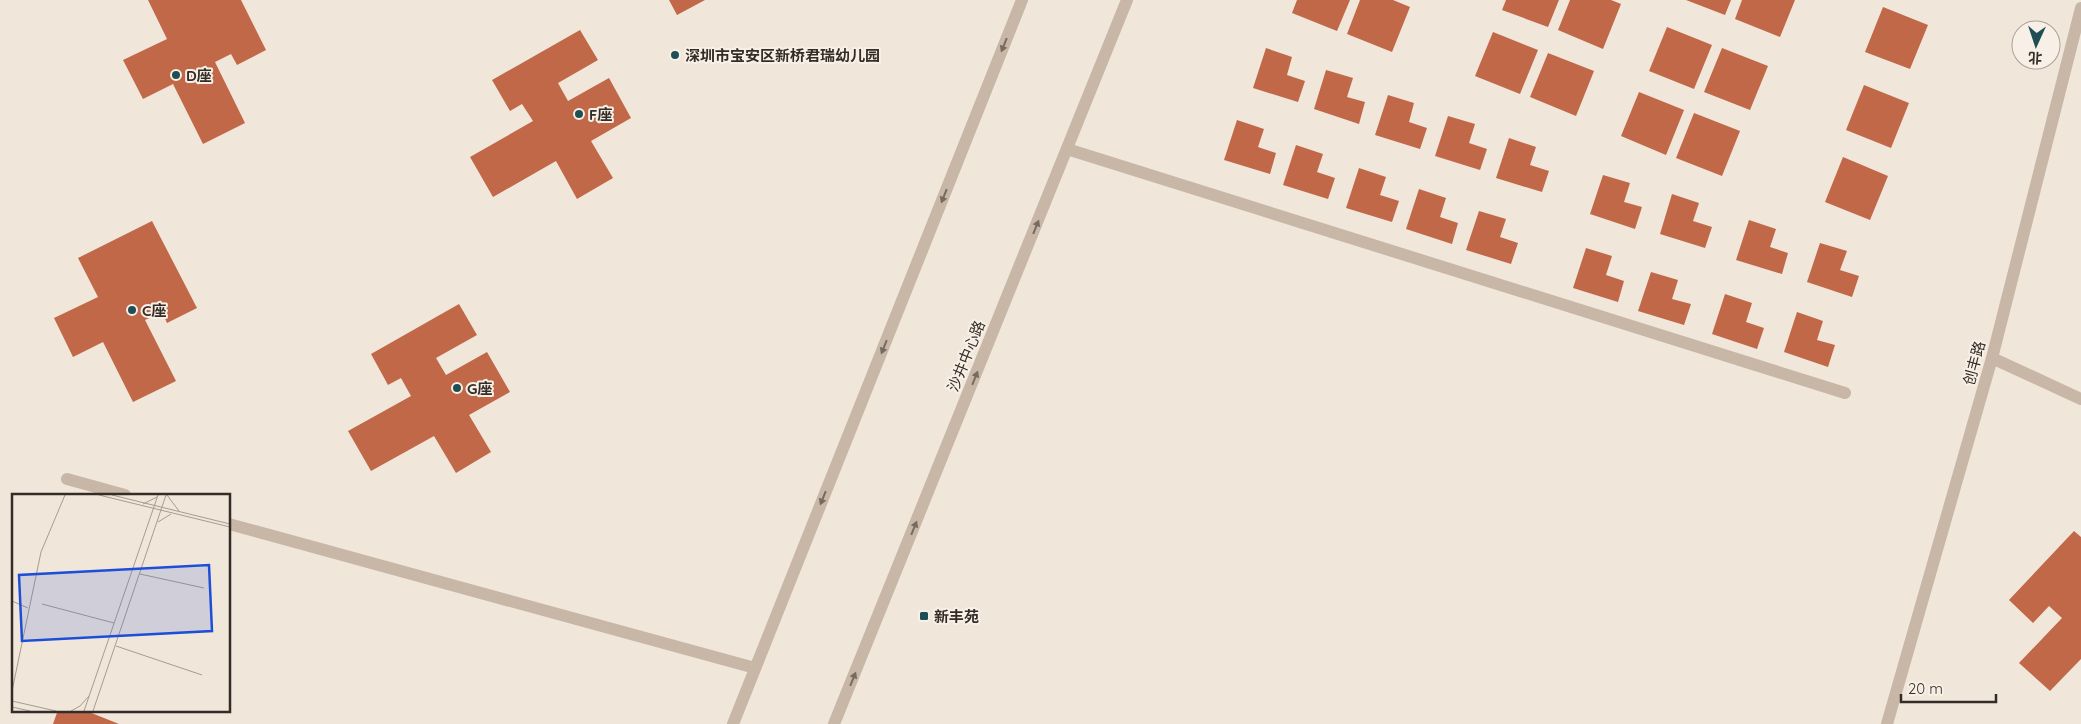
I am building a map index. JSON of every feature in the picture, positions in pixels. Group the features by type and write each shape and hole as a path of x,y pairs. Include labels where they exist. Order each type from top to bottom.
{"street":[{"path":"733,724 1022,0"},
{"name":"沙井中心路","path":"834,724 1127,0"},
{"name":"创丰路","path":"1887,724 1992,358 2081,8"},
{"path":"1067,150 1845,393"},
{"path":"1992,358 2081,398"},
{"path":"67,479 121,494"},
{"path":"230,524 755,668"}],"building":[{"name":"D座","path":"148,0 241,0 266,50 237,65 231,54 215,62 245,123 203,144 173,84 143,99 123,60 167,39"},
{"path":"669,0 705,0 677,15"},
{"path":"1297,0 1350,0 1337,31 1292,13"},
{"path":"1360,0 1393,0 1410,7 1392,52 1347,34"},
{"path":"1506,0 1559,0 1548,27 1502,10"},
{"path":"1570,0 1611,0 1621,4 1603,49 1558,30"},
{"path":"1686,0 1731,0 1725,15"},
{"path":"1742,0 1795,0 1780,37 1735,19"},
{"path":"1883,7 1928,25 1910,69 1865,52"},
{"path":"1667,27 1712,45 1694,89 1649,71"},
{"name":"F座","path":"580,30 598,60 558,83 568,101 609,78 631,118 591,141 613,178 577,199 556,161 493,197 470,157 533,121 522,104 510,111 492,80"},
{"path":"1493,32 1538,50 1520,94 1475,76"},
{"path":"1266,48 1292,57 1287,75 1305,81 1298,102 1253,88"},
{"path":"1722,48 1768,66 1750,110 1704,92"},
{"path":"1548,53 1594,71 1576,116 1530,97"},
{"path":"1326,70 1353,78 1347,97 1365,102 1359,124 1314,109"},
{"path":"1864,85 1909,103 1891,148 1846,130"},
{"path":"1639,92 1684,110 1666,155 1621,136"},
{"path":"1388,95 1414,103 1409,122 1427,128 1420,149 1375,135"},
{"path":"1694,113 1740,131 1722,176 1676,158"},
{"path":"1448,116 1475,124 1469,143 1487,149 1480,170 1435,156"},
{"path":"1237,120 1264,129 1258,147 1276,153 1270,174 1224,160"},
{"path":"1509,138 1536,147 1530,165 1549,171 1542,192 1496,178"},
{"path":"1296,145 1323,154 1317,172 1335,178 1328,199 1283,185"},
{"path":"1843,157 1888,176 1870,220 1825,202"},
{"path":"1359,168 1386,177 1380,195 1399,201 1392,222 1346,208"},
{"path":"1603,175 1630,183 1624,202 1642,207 1635,229 1590,214"},
{"path":"1419,189 1446,198 1440,217 1458,223 1452,244 1406,229"},
{"path":"1672,194 1699,203 1693,221 1712,227 1705,248 1660,234"},
{"path":"1479,211 1506,219 1500,237 1518,243 1511,264 1466,250"},
{"path":"1749,220 1776,229 1770,247 1788,253 1782,274 1736,260"},
{"name":"C座","path":"152,221 197,308 167,323 162,312 145,320 176,381 133,402 103,342 73,357 54,318 98,297 78,258"},
{"path":"1820,243 1847,251 1840,270 1859,276 1852,297 1807,282"},
{"path":"1586,248 1612,256 1606,275 1624,281 1618,302 1573,288"},
{"path":"1651,272 1678,280 1672,299 1691,304 1684,325 1638,311"},
{"path":"1725,294 1752,303 1746,322 1764,328 1757,349 1712,334"},
{"name":"G座","path":"459,304 477,335 436,358 446,375 487,352 510,392 469,415 491,452 456,473 434,436 371,471 348,431 411,396 401,378 388,385 371,354"},
{"path":"1797,312 1823,321 1817,340 1835,345 1828,367 1784,352"},
{"path":"2074,531 2081,537 2081,659 2050,691 2019,663 2062,618 2049,606 2033,623 2009,600"},
{"path":"57,712 89,712 119,724 53,724"}],"place":[{"name":"深圳市宝安区新桥君瑞幼儿园","path":"675,55"},
{"name":"D座","path":"176,75"},
{"name":"F座","path":"579,114"},
{"name":"C座","path":"132,310"},
{"name":"G座","path":"457,388"},
{"name":"新丰苑","path":"924,616"}]}
